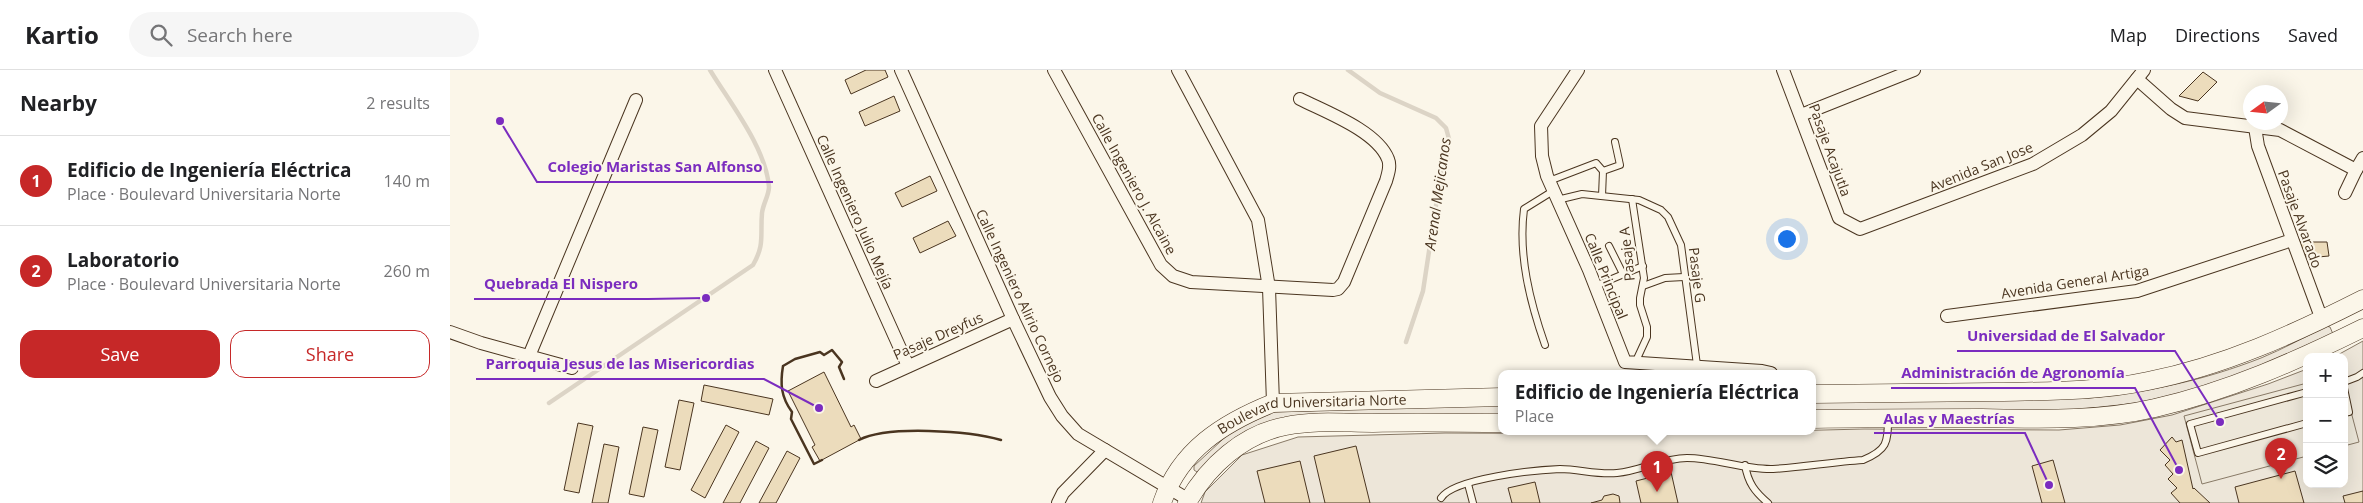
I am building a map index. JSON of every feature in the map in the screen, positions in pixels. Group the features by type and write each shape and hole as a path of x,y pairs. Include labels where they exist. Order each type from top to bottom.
{"main road":[{"path":"1816,394 2048,391 2107,388 2178,375 2227,360 2322,320 2363,299"},
{"path":"1816,419 1888,417 2041,419 2116,414 2155,408 2261,375 2363,328"},
{"name":"Boulevard Universitaria Norte","path":"1164,496 1178,470 1192,453 1215,433 1240,416 1273,403 1498,397"},
{"name":"Boulevard Universitaria Norte","path":"1188,501 1208,474 1230,452 1259,434 1286,426 1322,423 1498,423"}],"street":[{"name":"Calle Ingeniero Julio Mejía","path":"775,70 908,366"},
{"name":"Calle Ingeniero Alirio Cornejo","path":"901,70 1013,319 1050,397 1062,416 1078,434 1105,450 1164,496 1188,501"},
{"name":"Calle Ingeniero J. Alcaine","path":"1054,70 1161,265 1173,276 1191,282 1269,288 1333,290 1344,282 1390,168 1388,159 1381,147 1367,134 1300,99"},
{"path":"1178,70 1258,220 1269,288 1273,403"},
{"name":"Calle Principal","path":"1578,70 1541,126 1542,156 1553,191 1595,286 1625,362 1636,363"},
{"name":"Pasaje Acajutla","path":"1783,70 1839,218 1860,230"},
{"path":"1801,115 1914,70"},
{"path":"2140,74 2171,109 2185,118 2243,125"},
{"name":"Avenida San Jose","path":"1860,230 2033,164 2082,135 2111,111 2140,74"},
{"path":"529,356 636,100"},
{"name":"Pasaje Alvarado","path":"2255,130 2258,146 2322,320"},
{"path":"2280,130 2356,170"},
{"path":"2345,193 2363,158"},
{"name":"Avenida General Artiga","path":"1947,316 2137,291 2292,240"},
{"name":"Pasaje Dreyfus","path":"876,381 1013,319"},
{"path":"450,332 572,368"},
{"path":"1636,363 1762,370"},
{"path":"1058,503 1064,493 1105,450"}],"lane":[{"path":"1603,171 1620,165 1616,142"},
{"path":"1545,345 1532,307 1521,230 1524,209 1596,163 1603,171 1602,196"},
{"name":"Pasaje G","path":"1553,191 1632,199 1661,210 1668,217 1681,245 1697,365"},
{"name":"Pasaje A","path":"1632,199 1644,278 1640,298 1647,337 1636,363"},
{"path":"1609,246 1623,274"},
{"path":"1595,286 1642,266"},
{"path":"1643,286 1665,278 1684,277"},
{"path":"2348,381 2363,373"},
{"path":"2303,393 2190,424 2198,452 2303,424"},
{"path":"1442,498 1445,492 1455,487 1499,476 1537,470 1562,469 1599,474 1619,473 1669,459 1687,458 1771,469 1863,460 1876,455 1885,447 1888,436 1888,417"},
{"path":"1745,465 1747,478 1751,485 1768,503"},
{"path":"1468,484 1473,503"}],"shaded area":[{"path":"2326,326 2330,327 2333,334 2220,384 2138,403 2072,410 1816,413 1816,402 2090,398 2134,392 2198,379 2240,366 2277,351"},
{"path":"2363,341 2363,503 1201,503 1205,492 1242,455 1298,437 1445,433 1498,433 1498,435 1816,435 1816,430 1864,429 2059,430 2120,425 2172,415 2303,371 2303,488 2348,488 2348,353 2341,353"},
{"path":"2303,384 2303,457 2202,484 2184,416"},
{"path":"2348,400 2359,442 2348,445"},
{"path":"1498,404 1498,415 1304,418 1200,474 1194,470 1194,466 1235,428 1274,412"}],"building":[{"path":"866,70 885,70 888,77 851,94 845,80"},
{"path":"2203,72 2217,82 2198,101 2179,96"},
{"path":"894,96 900,111 865,126 859,112"},
{"path":"930,176 937,191 902,207 895,193"},
{"path":"948,221 956,236 920,253 913,238"},
{"path":"2299,242 2327,242 2329,256 2307,258"},
{"path":"824,372 851,427 854,425 861,439 820,461 812,447 815,445 788,391"},
{"path":"704,385 773,399 769,415 701,401"},
{"path":"679,400 694,403 680,470 665,467"},
{"path":"578,423 593,426 579,493 564,490"},
{"path":"726,425 739,432 705,498 691,490"},
{"path":"643,427 658,430 644,497 629,494"},
{"path":"2172,437 2176,442 2182,440 2193,489 2210,503 2180,503 2171,493 2177,488 2168,479 2173,474 2165,465 2170,460 2160,450"},
{"path":"756,441 769,448 740,503 723,503"},
{"path":"604,444 619,447 608,503 592,503"},
{"path":"1356,446 1370,503 1325,503 1314,456"},
{"path":"787,451 800,458 776,503 759,503"},
{"path":"2053,460 2065,503 2042,503 2032,466"},
{"path":"1300,461 1310,503 1265,503 1257,471"},
{"path":"2295,471 2304,503 2239,503 2235,487"},
{"path":"1671,472 1678,503 1641,503 1636,481"},
{"path":"1535,482 1540,503 1512,503 1508,488"},
{"path":"2363,491 2363,503 2345,503 2343,496"},
{"path":"1613,494 1619,496 1620,503 1591,503 1602,500 1604,496"}],"waterway":[{"path":"549,403 753,265 757,258 761,245 763,210 769,190 766,172 746,126 710,70"},
{"name":"Arenal Mejicanos","path":"1348,70 1380,93 1436,118 1446,128 1449,139 1447,159 1440,179 1423,291 1406,342"}],"wall":[{"path":"822,460 814,464 791,419 792,412 782,390 783,366 795,359 820,352 824,355 832,350 842,362 839,367 844,379"},
{"path":"859,440 872,435 908,431 950,432 1001,440"}],"place":[{"name":"Colegio Maristas San Alfonso","path":"500,121"},
{"name":"Quebrada El Nispero","path":"706,298"},
{"name":"Parroquia Jesus de las Misericordias","path":"819,408"},
{"name":"Universidad de El Salvador","path":"2220,422"},
{"name":"Administración de Agronomía","path":"2179,470"},
{"name":"Laboratorio","path":"2281,479"},
{"name":"Aulas y Maestrías","path":"2049,485"},
{"name":"Edificio de Ingeniería Eléctrica","path":"1657,492"}]}
